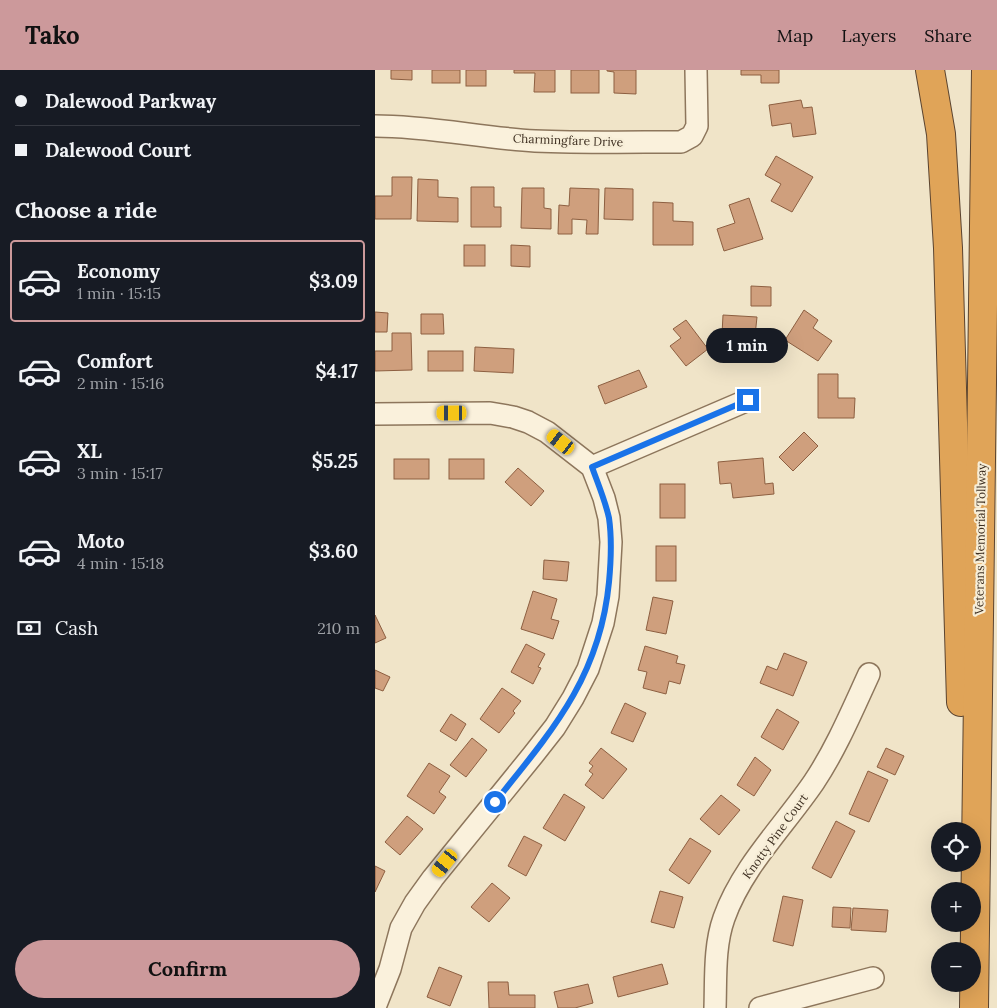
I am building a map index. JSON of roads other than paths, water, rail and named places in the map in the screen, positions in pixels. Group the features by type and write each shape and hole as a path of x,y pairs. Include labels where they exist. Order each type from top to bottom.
{"highway":[{"path":"930,70 941,134 948,248 959,694 976,813"},
{"name":"Veterans Memorial Tollway","path":"974,1008 986,70"}],"street":[{"name":"Charmingfare Drive","path":"375,126 414,127 473,136 536,141 681,142 692,136 697,126 696,70"},
{"path":"592,467 748,400"},
{"path":"375,414 490,413 513,417 547,432 592,467 604,498 609,518 611,542 611,568 603,624 587,669 573,698 555,727 415,903 401,928 375,1007"},
{"name":"Knotty Pine Court","path":"715,1008 717,944 723,919 732,897 754,863 816,780 833,751 869,674"},
{"path":"760,1008 873,978"}]}
